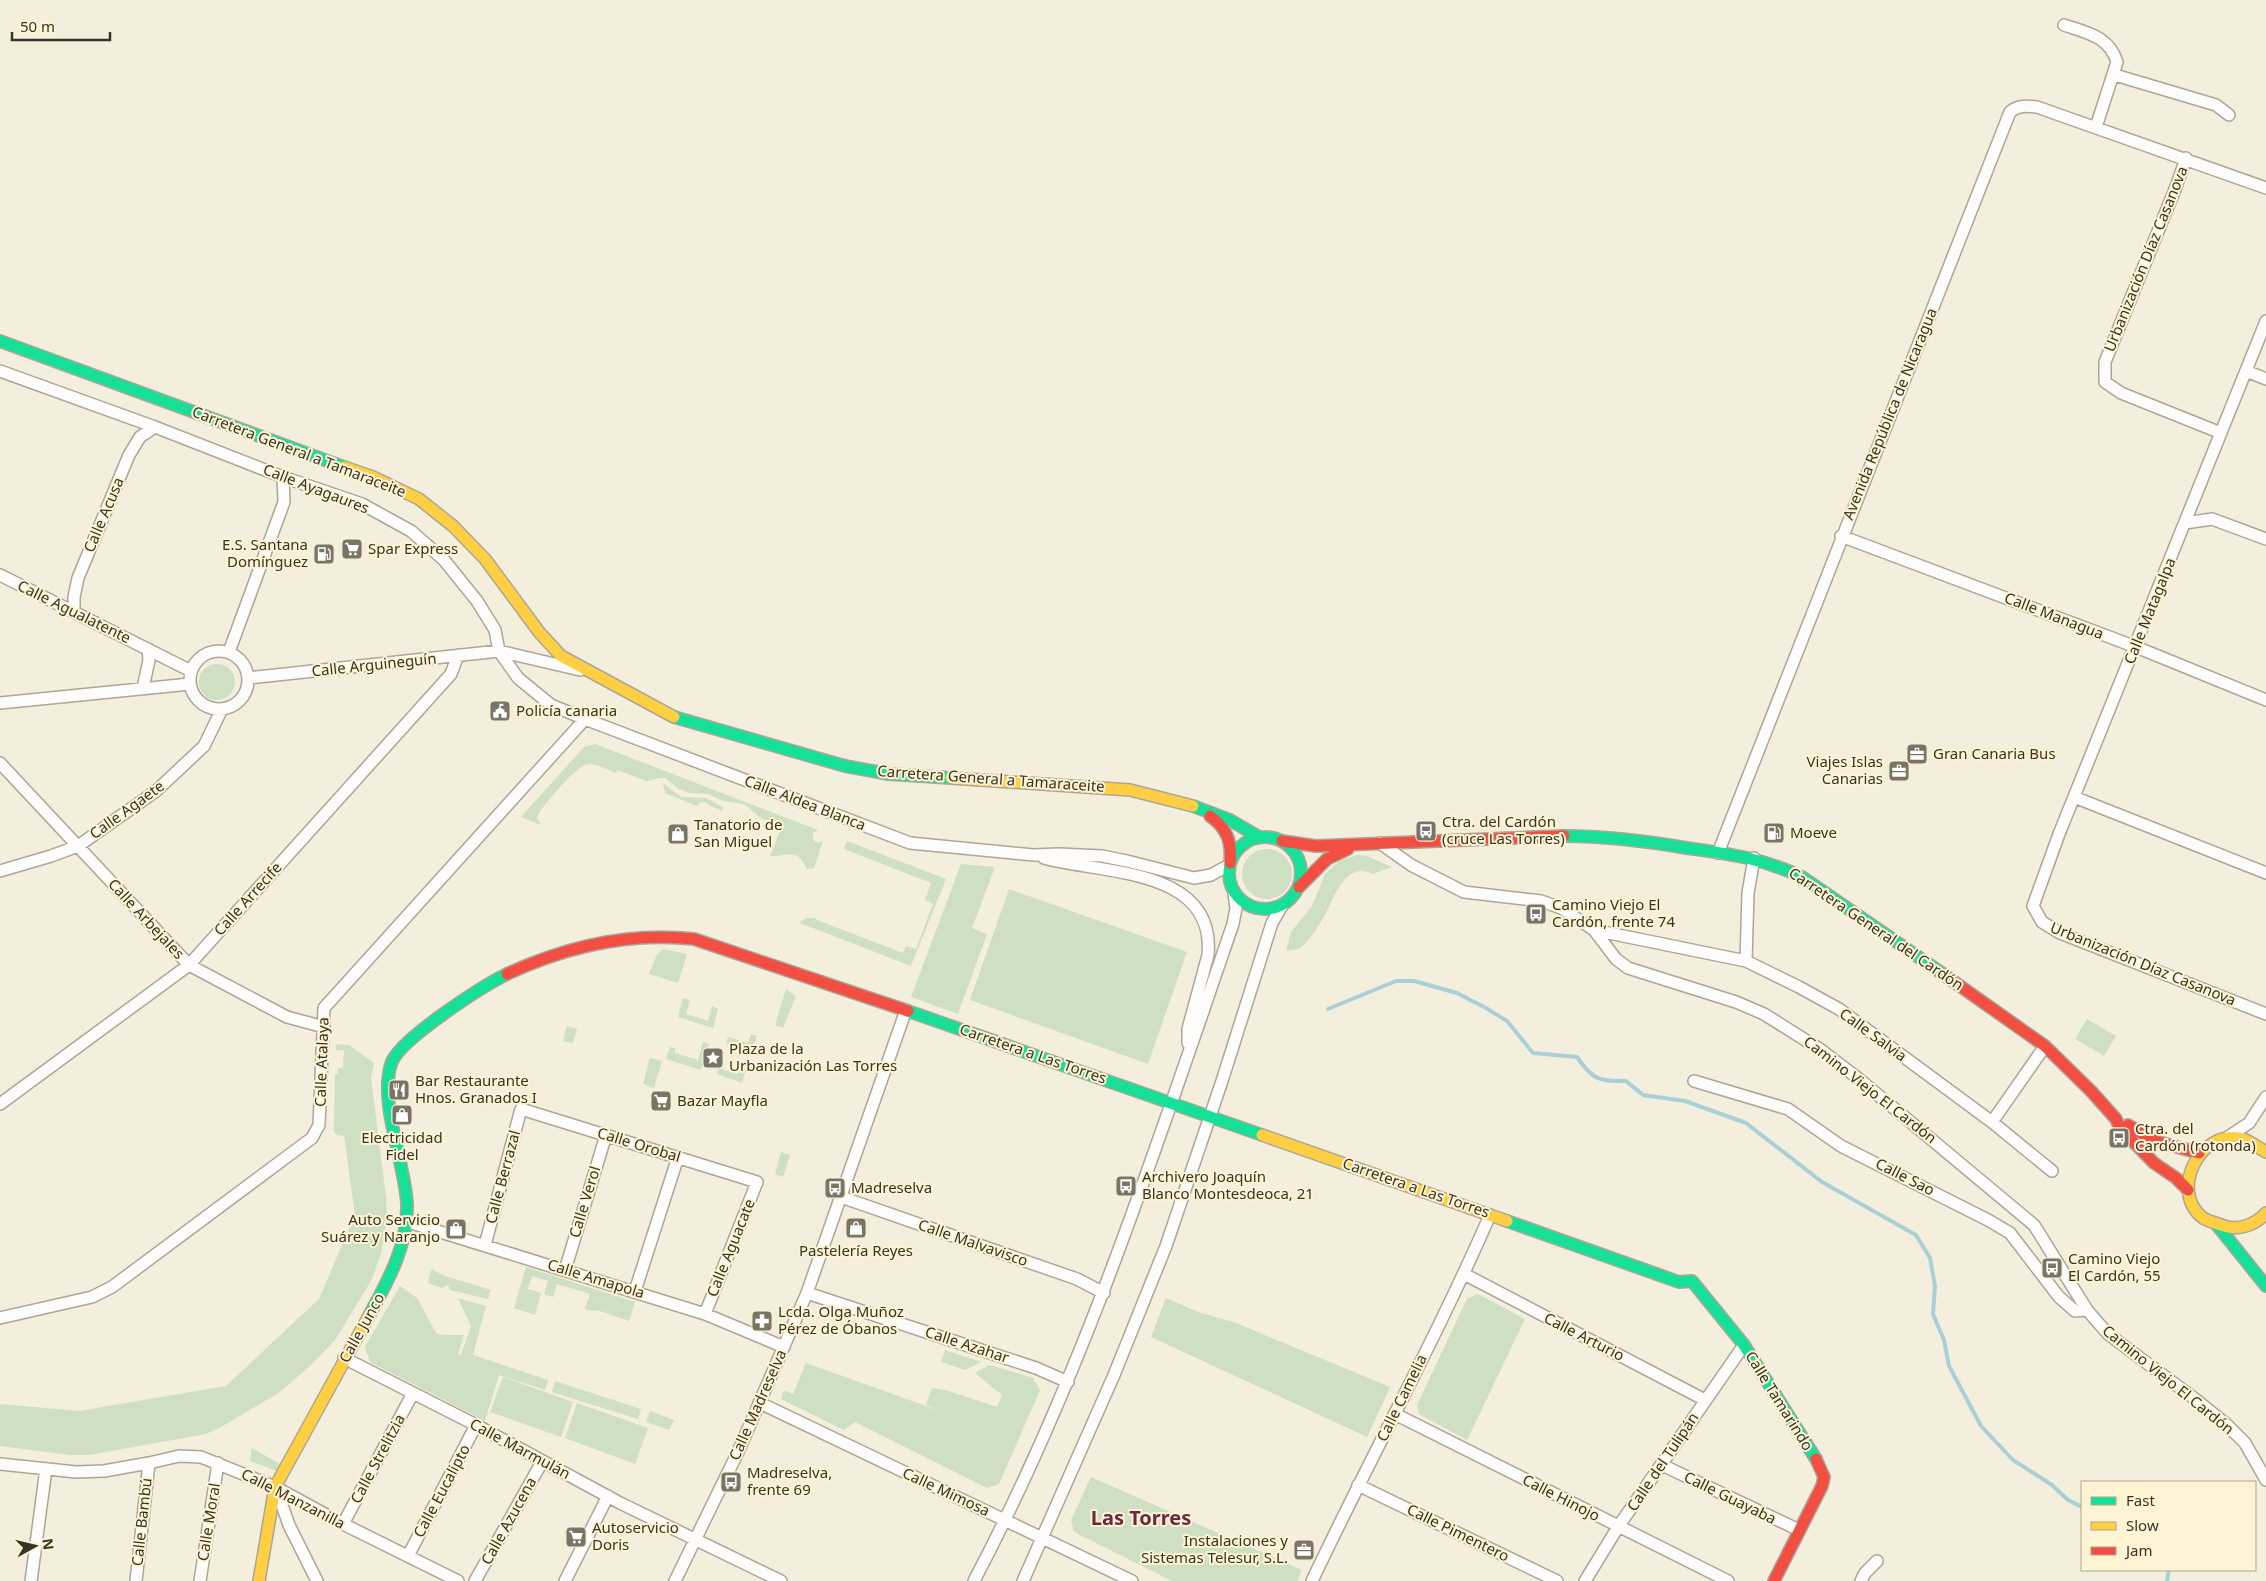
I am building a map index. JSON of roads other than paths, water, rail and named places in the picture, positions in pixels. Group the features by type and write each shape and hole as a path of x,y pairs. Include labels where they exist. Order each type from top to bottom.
{"street":[{"path":"2064,25 2099,37 2105,41 2115,54 2117,62 2115,75 2096,128"},
{"path":"2115,75 2216,106 2229,115"},
{"name":"Avenida República de Nicaragua","path":"1718,853 1841,536 2010,112 2015,108 2037,107 2096,128"},
{"name":"Urbanización Díaz Casanova","path":"2096,128 2186,158 2266,188"},
{"name":"Urbanización Díaz Casanova","path":"2186,158 2105,362 2105,382 2120,393 2221,433"},
{"name":"Calle Matagalpa","path":"2033,901 2266,321"},
{"name":"Carretera General a Tamaraceite","path":"0,341 374,478 419,499 453,526 485,559 550,646 561,656 657,709 683,721 844,766 890,774 932,778 1023,781 1130,790 1169,799 1202,810 1243,825 1259,837"},
{"name":"Calle Ayagaures","path":"0,370 155,427 283,477 362,504 411,531 444,560 477,601 495,630 499,651 518,678 551,705 585,720"},
{"path":"2246,371 2266,379"},
{"name":"Calle Acusa","path":"74,612 74,597 78,578 129,455 140,438 155,427"},
{"path":"229,652 284,502 283,477"},
{"path":"2185,523 2212,519 2266,539"},
{"name":"Calle Managua","path":"1841,536 2136,647 2266,700"},
{"name":"Calle Agualatente","path":"0,575 191,671"},
{"name":"Calle Agualatente","path":"143,688 149,660 148,649"},
{"name":"Calle Arguineguín","path":"248,678 499,651 589,672"},
{"path":"210,652 229,652 242,662 248,678 244,695 231,707 222,709 204,706 192,693 190,684 191,671 202,656 210,652"},
{"name":"Calle Arrecife","path":"0,1104 189,965 451,674 458,655"},
{"path":"0,703 190,684"},
{"name":"Calle Agaete","path":"0,872 78,846 156,791 204,746 222,709"},
{"name":"Calle Atalaya","path":"0,1318 92,1298 112,1286 312,1138 319,1125 324,1008 585,720"},
{"name":"Calle Aldea Blanca","path":"585,720 910,843 1033,855 1102,856 1194,878 1211,875 1229,865"},
{"name":"Calle Arbejales","path":"0,763 189,965 287,1017 324,1027"},
{"path":"516,780 530,780"},
{"path":"2074,797 2266,873"},
{"name":"Carretera General a Tamaraceite","path":"1202,810 1215,819 1227,832 1232,849 1229,865"},
{"name":"Carretera General del Cardón","path":"1282,841 1316,846 1575,836 1618,838 1754,858 1777,865 1802,877 2045,1046 2116,1119 2120,1128 2154,1163 2176,1178 2188,1190"},
{"path":"974,1581 1006,1520 1068,1382 1104,1293 1172,1103 1235,916 1234,894 1229,880 1229,865 1242,846 1259,837 1275,838 1282,841 1296,854 1301,864 1302,876 1299,887 1293,896 1283,904 1275,908 1263,909 1247,904 1234,894"},
{"name":"Carretera General del Cardón","path":"1299,887 1332,855 1346,849 1380,843"},
{"name":"Camino Viejo El Cardón","path":"1380,843 1411,865 1464,892 1552,904 1576,916 1594,930 1616,959 1628,968 1736,1002 1771,1018 1822,1050 2034,1225 2087,1310 2108,1334 2227,1425 2245,1443 2266,1480"},
{"name":"Calle Aldea Blanca","path":"1033,855 1059,862 1133,874 1173,889 1187,897 1196,907 1207,929 1209,942 1208,954 1188,1029 1187,1057"},
{"path":"1746,961 1748,893 1754,858"},
{"name":"Urbanización Díaz Casanova","path":"2033,901 2037,916 2054,930 2266,1014"},
{"path":"1023,1581 1114,1375 1166,1246 1211,1116 1272,922 1283,904"},
{"name":"Calle Salvia","path":"1594,930 1746,961 1839,1009 1992,1122 2052,1172"},
{"name":"Carretera a Las Torres","path":"392,1063 403,1048 442,1016 502,977 557,955 599,944 646,936 677,936 694,939 906,1010 1679,1282 1692,1281"},
{"name":"Calle Madreselva","path":"675,1581 760,1403 807,1293 906,1010"},
{"path":"1992,1122 2045,1046"},
{"name":"Calle Junco","path":"259,1581 275,1487 344,1358 394,1270 402,1245 406,1198 389,1089 392,1063"},
{"name":"Calle Sao","path":"1694,1081 1788,1110 1842,1146 1988,1220 2010,1233 2059,1297 2075,1311 2087,1310"},
{"path":"2266,1097 2249,1123 2228,1137 2207,1145 2199,1153 2192,1164 2188,1176 2188,1190 2198,1211 2206,1220 2217,1225 2232,1228 2248,1226 2262,1218 2266,1213"},
{"name":"Calle Orobal","path":"521,1109 757,1182"},
{"name":"Calle Berrazal","path":"485,1245 521,1109"},
{"name":"Carretera General del Cardón","path":"2116,1119 2126,1123 2139,1134 2153,1142 2186,1147 2199,1153"},
{"name":"Calle Verol","path":"564,1270 606,1135"},
{"path":"2228,1137 2243,1138 2256,1144 2266,1152"},
{"path":"635,1291 678,1157"},
{"name":"Calle Aguacate","path":"705,1314 757,1182"},
{"name":"Calle Malvavisco","path":"841,1197 1077,1279 1104,1293"},
{"name":"Calle Camelia","path":"1312,1581 1464,1274 1490,1215"},
{"name":"Calle Amapola","path":"405,1221 705,1314 784,1347"},
{"path":"2217,1225 2266,1286"},
{"name":"Calle Arturio","path":"1464,1274 1705,1400"},
{"name":"Calle Tamarindo","path":"1692,1281 1744,1345 1821,1468 1824,1477 1822,1486 1799,1530"},
{"name":"Calle Azahar","path":"807,1293 1036,1368 1068,1382"},
{"name":"Calle del Tulipán","path":"1585,1581 1618,1527 1744,1345"},
{"name":"Calle Marmulán","path":"344,1358 476,1425 542,1462 695,1541 781,1581"},
{"name":"Calle Strelitzia","path":"343,1524 413,1393"},
{"name":"Calle Mimosa","path":"760,1403 1132,1581"},
{"name":"Calle Hinojo","path":"1395,1414 1728,1581"},
{"name":"Calle Eucalipto","path":"408,1556 476,1425"},
{"name":"Calle Manzanilla","path":"0,1464 76,1472 104,1471 149,1464 179,1456 201,1457 275,1487 343,1524 458,1581"},
{"name":"Calle Azucena","path":"475,1581 542,1462"},
{"name":"Calle Moral","path":"200,1581 218,1463"},
{"name":"Calle Bambú","path":"136,1581 149,1464"},
{"name":"Calle Guayaba","path":"1662,1465 1799,1530"},
{"path":"32,1581 46,1469"},
{"name":"Calle Pimentero","path":"1358,1485 1558,1581"},
{"path":"275,1487 290,1525 317,1581"},
{"path":"565,1581 608,1496"},
{"path":"1774,1581 1799,1530"},
{"path":"1861,1581 1865,1573 1877,1561"}],"waterway":[{"path":"1328,1009 1396,981 1414,981 1457,993 1507,1021 1533,1053 1577,1057 1587,1070 1597,1078 1609,1081 1626,1081 1643,1095 1685,1101 1746,1123 1822,1182 1916,1235 1930,1258 1935,1286 1933,1314 1944,1340 1949,1366 1981,1426 2013,1460 2052,1485 2068,1500 2081,1506"},
{"path":"2167,1581 2169,1571"}],"place":[{"name":"Spar Express","path":"352,549"},
{"name":"E.S. Santana Domínguez","path":"324,554"},
{"name":"Policía canaria","path":"500,711"},
{"name":"Gran Canaria Bus","path":"1917,754"},
{"name":"Viajes Islas Canarias","path":"1899,771"},
{"name":"Ctra. del Cardón (cruce Las Torres)","path":"1426,831"},
{"name":"Moeve","path":"1774,833"},
{"name":"Tanatorio de San Miguel","path":"678,834"},
{"name":"Camino Viejo El Cardón, frente 74","path":"1536,914"},
{"name":"Plaza de la Urbanización Las Torres","path":"713,1058"},
{"name":"Bar Restaurante Hnos. Granados I","path":"399,1090"},
{"name":"Bazar Mayfla","path":"661,1101"},
{"name":"Electricidad Fidel","path":"402,1115"},
{"name":"Ctra. del Cardón (rotonda)","path":"2119,1138"},
{"name":"Archivero Joaquín Blanco Montesdeoca, 21","path":"1126,1186"},
{"name":"Madreselva","path":"835,1188"},
{"name":"Pastelería Reyes","path":"856,1228"},
{"name":"Auto Servicio Suárez y Naranjo","path":"456,1229"},
{"name":"Camino Viejo El Cardón, 55","path":"2052,1268"},
{"name":"Lcda. Olga Muñoz Pérez de Óbanos","path":"762,1321"},
{"name":"Madreselva, frente 69","path":"731,1482"},
{"name":"Autoservicio Doris","path":"576,1537"},
{"name":"Instalaciones y Sistemas Telesur, S.L.","path":"1304,1550"}],"district":[{"name":"Las Torres","path":"1141,1518"}]}
